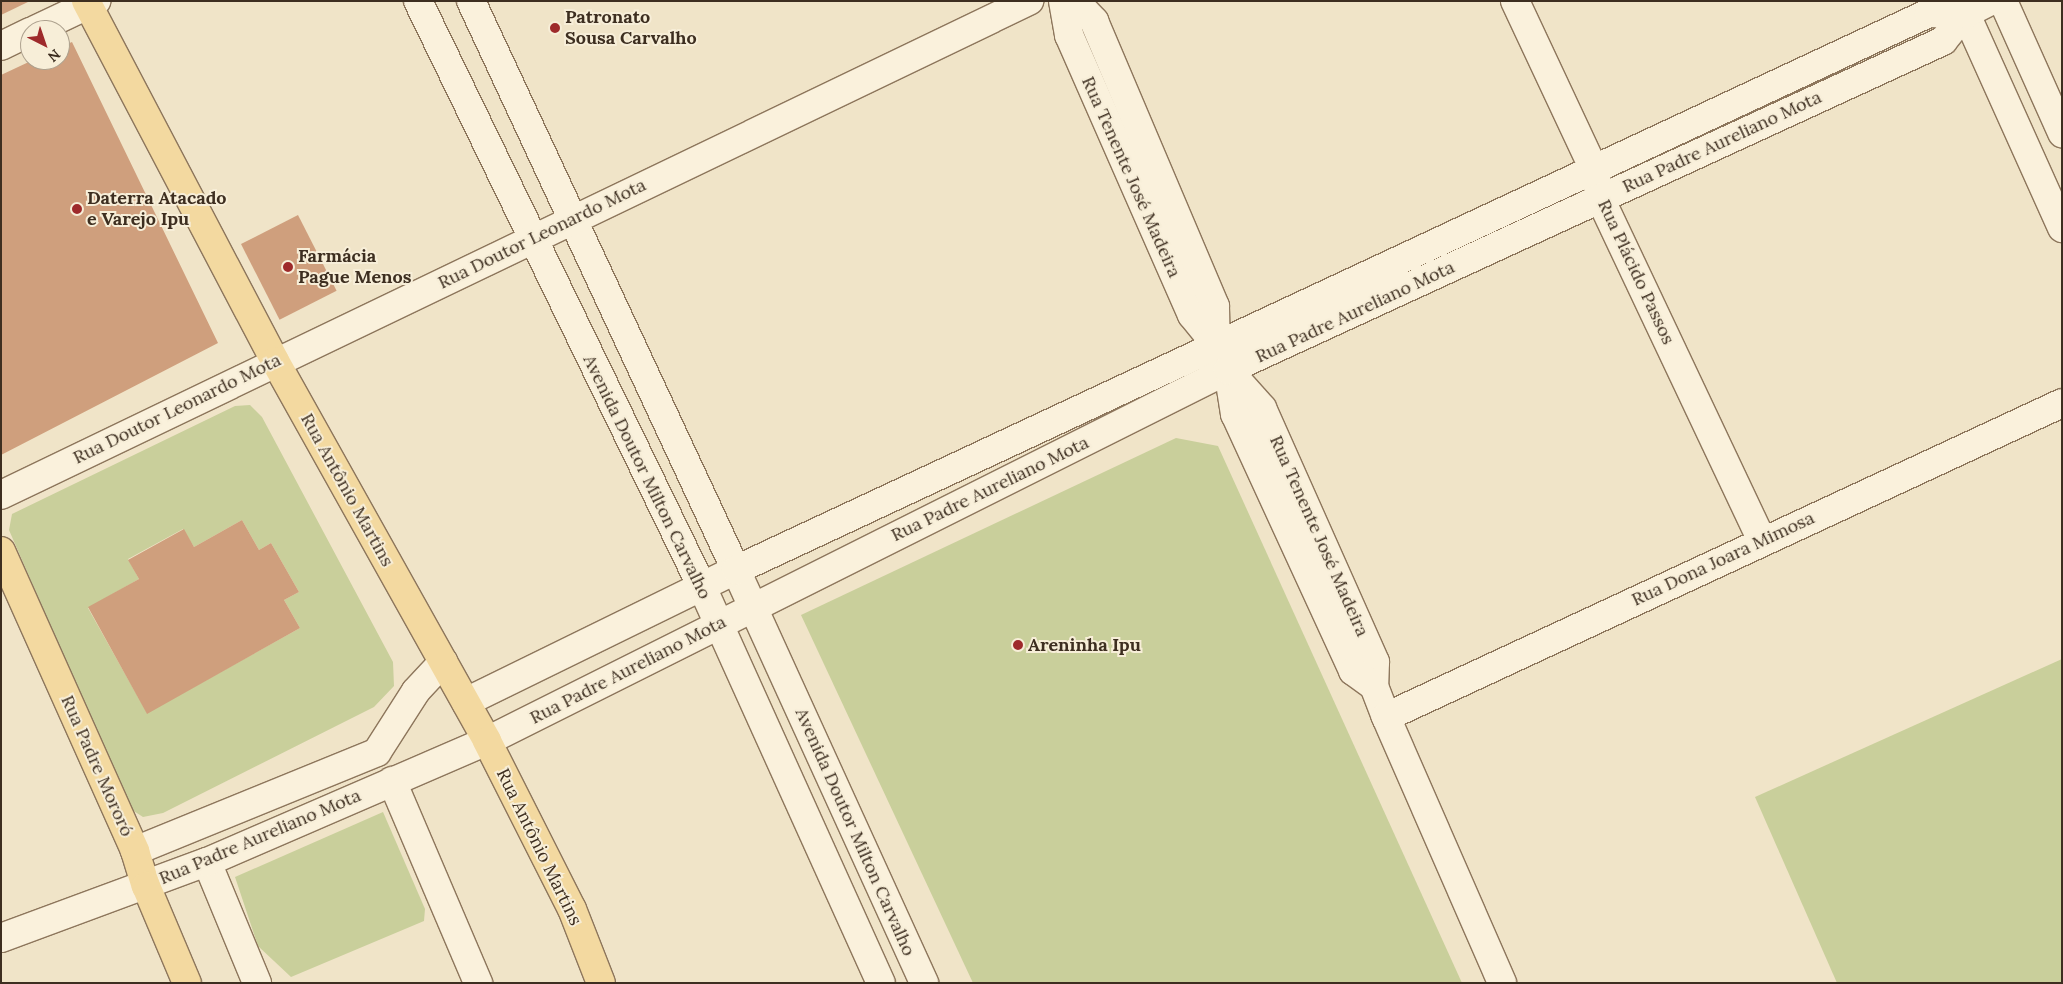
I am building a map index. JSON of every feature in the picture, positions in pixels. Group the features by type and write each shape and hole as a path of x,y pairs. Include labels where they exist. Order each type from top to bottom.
{"main road":[{"name":"Rua Antônio Martins","path":"90,3 275,361 487,741 572,909 601,983"},
{"name":"Rua Padre Mororó","path":"1,551 135,851 146,886 187,983"}],"street":[{"name":"Avenida Doutor Milton Carvalho","path":"418,1 531,240 703,589 880,983"},
{"name":"Avenida Doutor Milton Carvalho","path":"471,1 736,570 920,975"},
{"name":"Rua Doutor Leonardo Mota","path":"1,494 275,361 1030,1"},
{"name":"Rua Tenente José Madeira","path":"1063,1 1069,35 1192,315 1216,345 1228,370 1262,408 1374,662 1374,686 1386,717 1502,983"},
{"name":"Rua Tenente José Madeira","path":"1075,1 1094,21 1215,306 1216,345"},
{"name":"Rua Plácido Passos","path":"1515,1 1595,172 1600,198 1762,540"},
{"name":"Rua Padre Aureliano Mota","path":"466,702 703,589 736,570 1216,345 1595,172 1929,13 1990,1"},
{"path":"2003,1 2062,133"},
{"path":"55,20 90,3"},
{"name":"Rua Padre Aureliano Mota","path":"1,938 207,862 487,741 1228,370 1944,41 1962,8"},
{"path":"1962,8 2062,228"},
{"path":"1,46 20,37"},
{"name":"Rua Dona Joara Mimosa","path":"1386,717 1762,540 2062,403"},
{"name":"Rua Padre Aureliano Mota","path":"135,851 377,752 416,690 443,662"},
{"path":"392,781 478,983"},
{"path":"207,862 257,983"},
{"path":"880,983 920,975"}],"green space":[{"path":"250,405 262,417 393,662 394,686 374,707 163,813 143,817 129,808 9,530 12,514 235,406","holes":["242,520 259,550 271,543 299,592 284,600 300,628 147,713 88,608 139,579 128,559 183,529 194,547"]},
{"path":"1176,438 1218,446 1462,983 973,983 801,615"},
{"path":"2062,659 2062,983 1837,983 1755,797"},
{"path":"383,812 425,909 424,921 291,977 258,946 235,877"}],"building":[{"path":"1,1 30,1 1,15"},
{"name":"Daterra Atacado e Varejo Ipu","path":"72,42 218,343 1,455 1,75 20,66 20,70 70,70 70,43"},
{"name":"Farmácia Pague Menos","path":"298,215 337,291 280,320 241,244"},
{"path":"242,520 259,550 271,543 299,592 284,600 300,628 147,714 88,607 139,579 128,560 184,529 194,547"}],"place":[{"name":"Patronato Sousa Carvalho","path":"555,28"},
{"name":"Daterra Atacado e Varejo Ipu","path":"77,209"},
{"name":"Farmácia Pague Menos","path":"288,267"},
{"name":"Areninha Ipu","path":"1018,645"}]}
